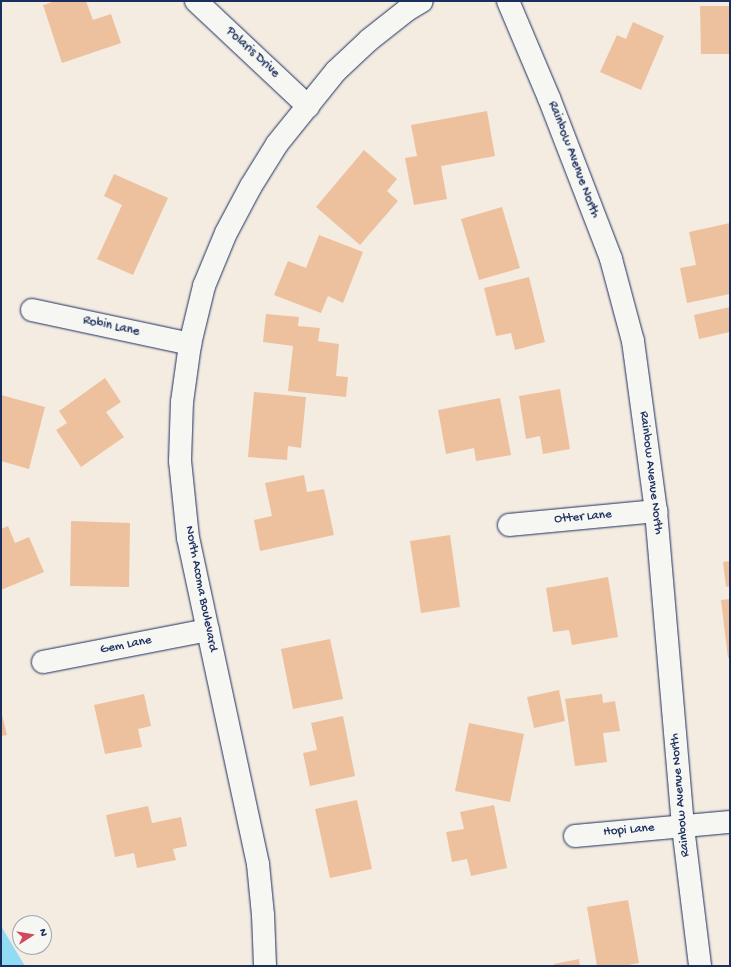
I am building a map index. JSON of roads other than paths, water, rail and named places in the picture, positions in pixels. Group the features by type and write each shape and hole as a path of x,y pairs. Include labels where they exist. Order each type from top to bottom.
{"street":[{"name":"Polaris Drive","path":"196,1 308,106"},
{"name":"North Acoma Boulevard","path":"265,966 263,915 258,864 188,538 180,461 182,402 190,344 204,286 226,233 251,186 277,144 336,71 368,40 407,10 422,1"},
{"name":"Rainbow Avenue North","path":"508,1 549,98 611,259 633,341 656,511 683,827 700,966"},
{"name":"Robin Lane","path":"32,310 190,344"},
{"name":"Otter Lane","path":"509,525 656,511"},
{"name":"Gem Lane","path":"43,662 208,630"},
{"name":"Hopi Lane","path":"575,836 730,822"}],"water":[{"path":"1,926 12,944 12,955 18,955 25,966 1,966"}]}
